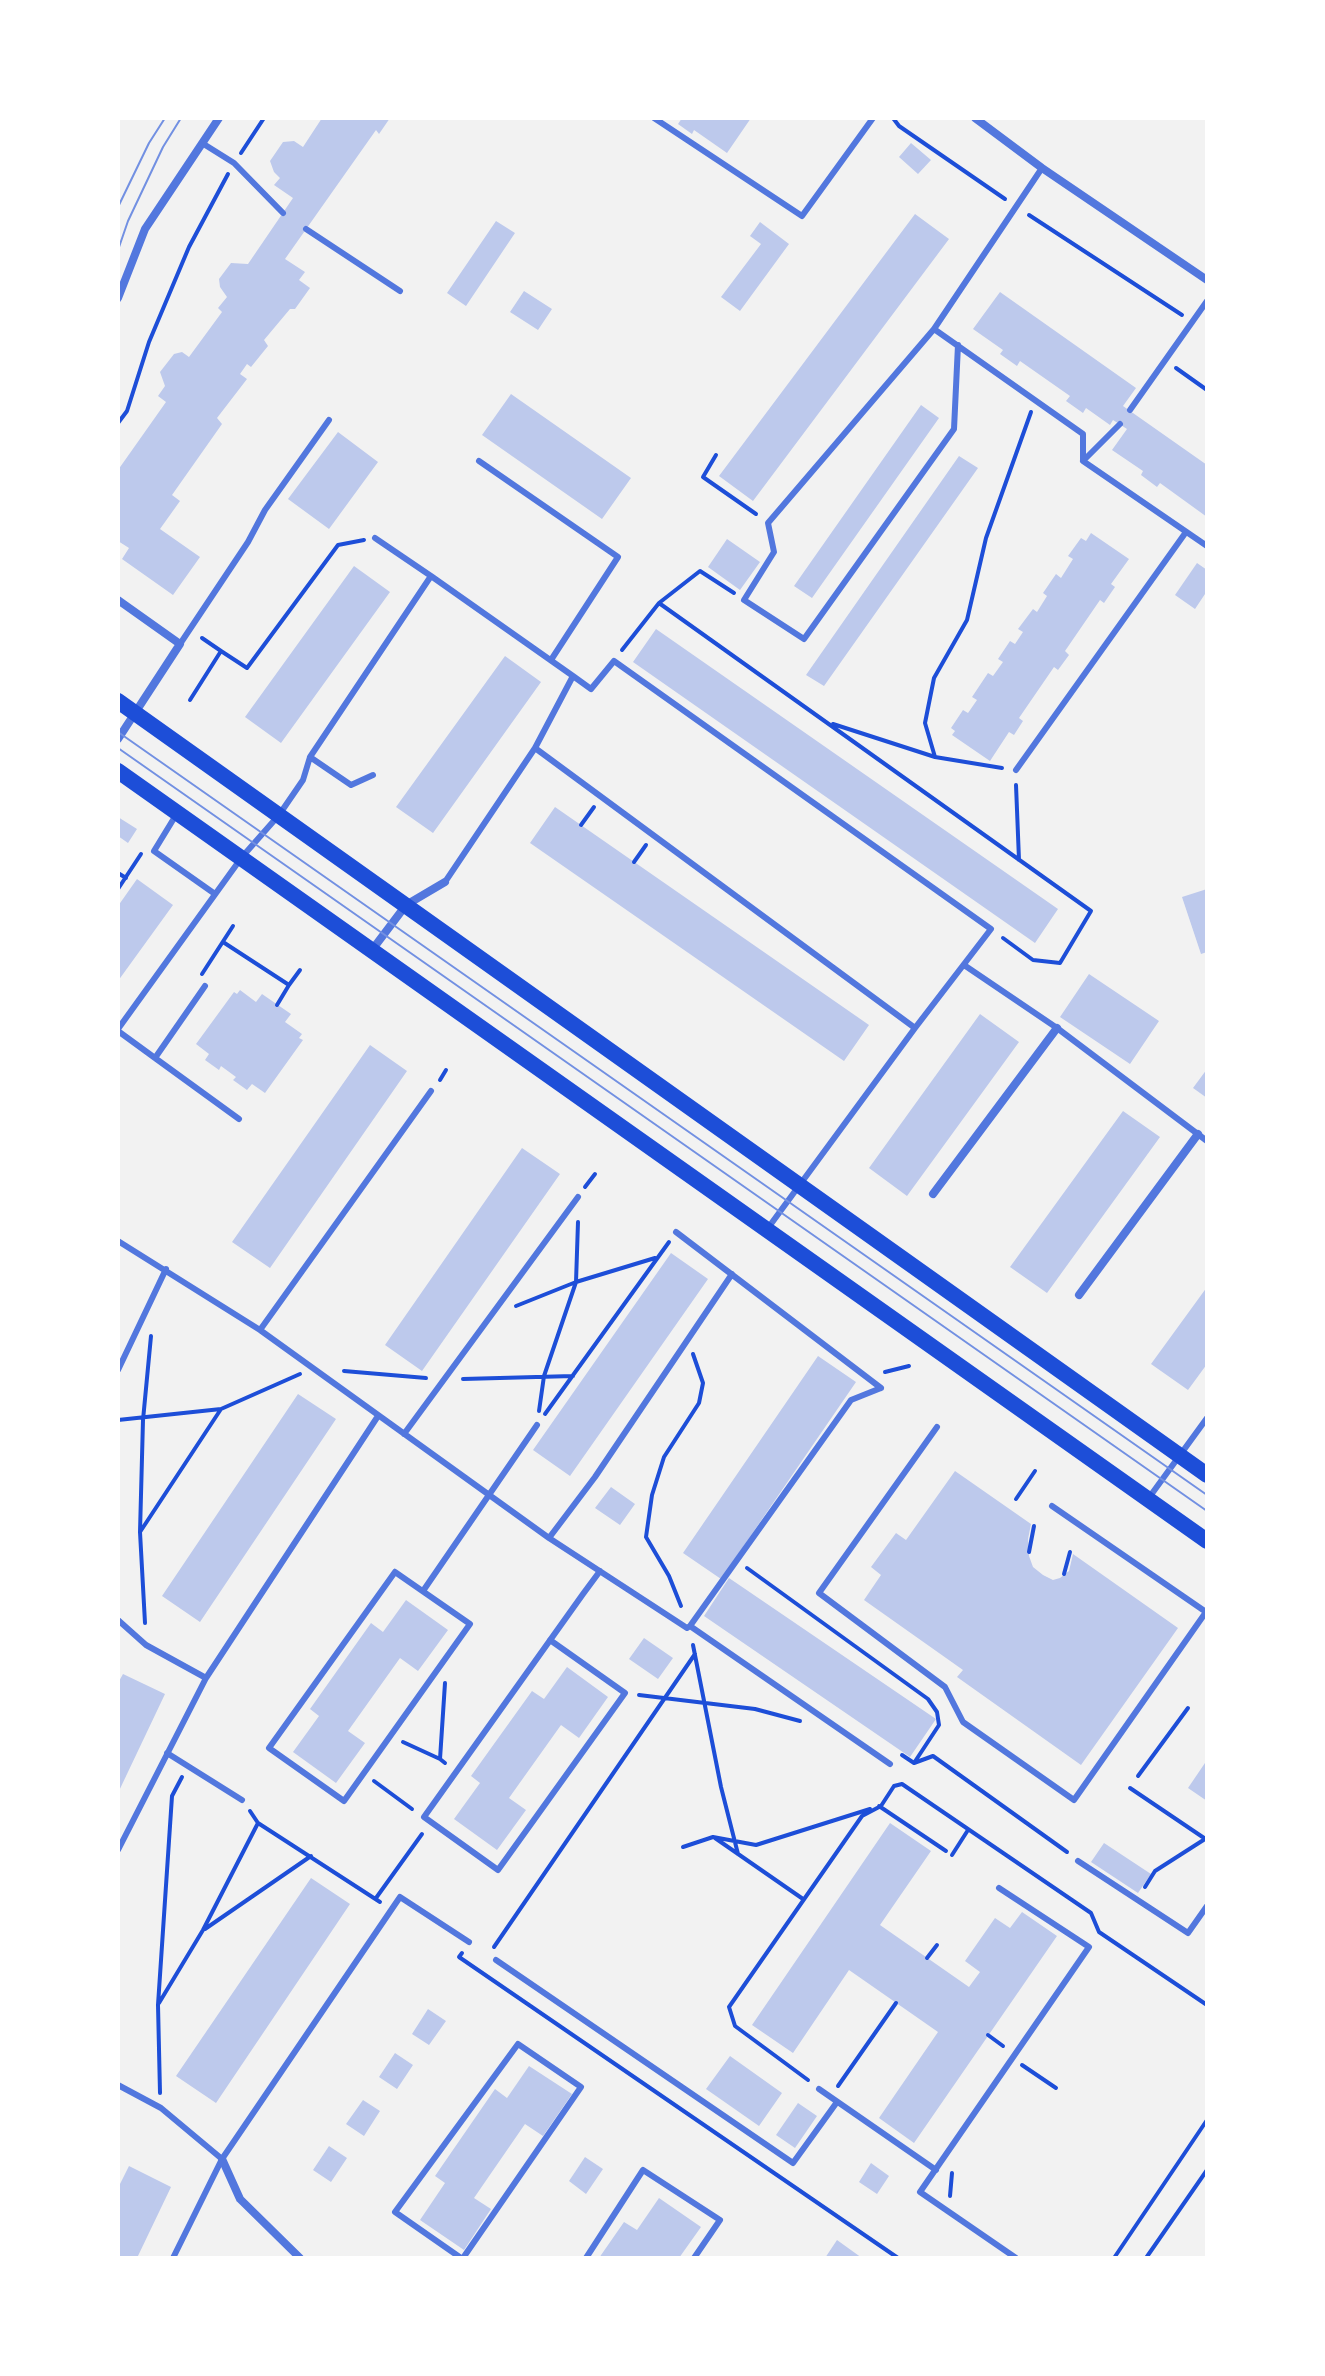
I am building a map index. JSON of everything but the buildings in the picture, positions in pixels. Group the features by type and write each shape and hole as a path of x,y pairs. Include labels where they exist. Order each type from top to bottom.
{"main road":[{"path":"118,701 1207,1475"},
{"path":"118,771 1207,1541"}],"street":[{"path":"118,298 145,229 219,118"},
{"path":"975,118 1042,168 1207,280"},
{"path":"118,600 180,644 118,739"},
{"path":"372,950 406,905 445,882"},
{"path":"933,1194 1057,1028"},
{"path":"1079,1295 1198,1134"},
{"path":"222,2159 240,2199 300,2258"}],"lane":[{"path":"654,118 802,216 873,118"},
{"path":"202,143 234,163 283,213"},
{"path":"958,345 954,429 804,639 744,600 774,552 768,523 934,329 1042,168"},
{"path":"306,229 400,291"},
{"path":"1130,410 1207,301"},
{"path":"934,329 1083,434 1083,461"},
{"path":"180,644 248,542 265,510 329,420"},
{"path":"1083,461 1120,424"},
{"path":"479,461 618,557 551,660"},
{"path":"1083,461 1207,546"},
{"path":"1016,770 1186,532"},
{"path":"375,538 591,689 614,661 991,929 767,1229"},
{"path":"239,1119 118,1030 242,857 279,815 303,780 310,757 431,576"},
{"path":"445,882 535,748 573,676"},
{"path":"535,748 915,1028"},
{"path":"310,757 351,785 373,775"},
{"path":"178,812 154,851 215,894"},
{"path":"964,965 1057,1028 1207,1141"},
{"path":"155,1058 205,986"},
{"path":"260,1330 431,1091"},
{"path":"404,1434 578,1197"},
{"path":"118,1241 260,1330 549,1538 687,1628 851,1400 881,1388 676,1232"},
{"path":"118,1370 166,1269"},
{"path":"549,1538 595,1477 732,1274"},
{"path":"118,1850 206,1678 378,1416"},
{"path":"1148,1499 1207,1418"},
{"path":"423,1591 537,1425"},
{"path":"937,1427 819,1593 945,1687 963,1722 1074,1800 1206,1612 1052,1506"},
{"path":"550,1640 625,1693 498,1870 424,1817 550,1640 600,1571"},
{"path":"395,1572 470,1624 443,1662 344,1801 269,1748 395,1572"},
{"path":"118,1620 146,1645 206,1678"},
{"path":"690,1626 890,1764"},
{"path":"167,1753 242,1800"},
{"path":"1078,1861 1188,1933 1207,1906"},
{"path":"999,1888 1089,1947 920,2192 1016,2258"},
{"path":"173,2258 222,2159 400,1897 469,1942"},
{"path":"496,1960 793,2163 834,2100"},
{"path":"518,2044 581,2087 462,2258 395,2212 518,2044"},
{"path":"118,2085 161,2108 222,2159"},
{"path":"819,2089 936,2170"},
{"path":"586,2258 643,2170 720,2220 694,2258"}],"path":[{"path":"118,423 127,411 149,342 189,247 234,163 264,118"},
{"path":"893,118 899,126 1017,207 1192,322"},
{"path":"1165,360 1207,390"},
{"path":"935,757 925,723 934,678 967,620 986,538 1035,400"},
{"path":"716,455 703,477 768,523"},
{"path":"221,651 247,668 338,545 375,538"},
{"path":"614,661 659,603 700,571 744,600"},
{"path":"659,603 1091,911 1060,963 1033,960 991,929"},
{"path":"826,722 935,757 1016,770 1019,860"},
{"path":"581,825 591,811"},
{"path":"118,889 148,843"},
{"path":"634,862 643,849"},
{"path":"118,873 126,878"},
{"path":"205,986 201,975 233,926"},
{"path":"223,942 289,985"},
{"path":"277,1005 300,970"},
{"path":"537,1425 544,1376 576,1282 578,1197"},
{"path":"537,1425 676,1232"},
{"path":"491,1317 576,1282 657,1257"},
{"path":"146,1645 140,1532 143,1420 151,1334"},
{"path":"688,1339 703,1383 699,1403 664,1457 652,1495 646,1537 669,1576 690,1626 738,1854"},
{"path":"118,1420 143,1420 221,1409 313,1368 445,1379 573,1376"},
{"path":"140,1532 221,1409"},
{"path":"1016,1499 1035,1471"},
{"path":"1029,1552 1034,1526"},
{"path":"1064,1574 1070,1552"},
{"path":"737,1561 928,1699 937,1712 939,1725 914,1763"},
{"path":"489,1955 705,1639"},
{"path":"440,1759 446,1695 443,1662"},
{"path":"625,1693 755,1709 801,1722"},
{"path":"1138,1776 1188,1708"},
{"path":"390,1737 440,1759 455,1773"},
{"path":"890,1764 898,1753 914,1763"},
{"path":"914,1763 933,1756 1078,1861"},
{"path":"161,2108 158,2005 172,1796 188,1766"},
{"path":"363,1774 424,1817"},
{"path":"819,2089 735,2026 729,2007 862,1816 881,1806 894,1786 902,1784 1091,1913 1099,1932 1207,2005"},
{"path":"1130,1788 1206,1840 1155,1871 1138,1898"},
{"path":"242,1800 258,1823 391,1909"},
{"path":"683,1847 713,1837 756,1845 881,1806"},
{"path":"881,1806 946,1851"},
{"path":"375,1899 431,1822"},
{"path":"158,2005 203,1930 258,1823"},
{"path":"952,1855 969,1829"},
{"path":"713,1837 803,1899"},
{"path":"203,1930 311,1856"},
{"path":"927,1958 937,1945"},
{"path":"459,1957 898,2258"},
{"path":"834,2100 896,2003"},
{"path":"988,2035 1002,2045"},
{"path":"1012,2058 1056,2088"},
{"path":"1114,2258 1207,2120"},
{"path":"1146,2258 1207,2170"}],"tram line":[{"path":"118,207 149,143 165,118"},
{"path":"118,250 128,221 163,147 181,118"},
{"path":"118,732 1207,1495"},
{"path":"118,748 1207,1511"}]}
